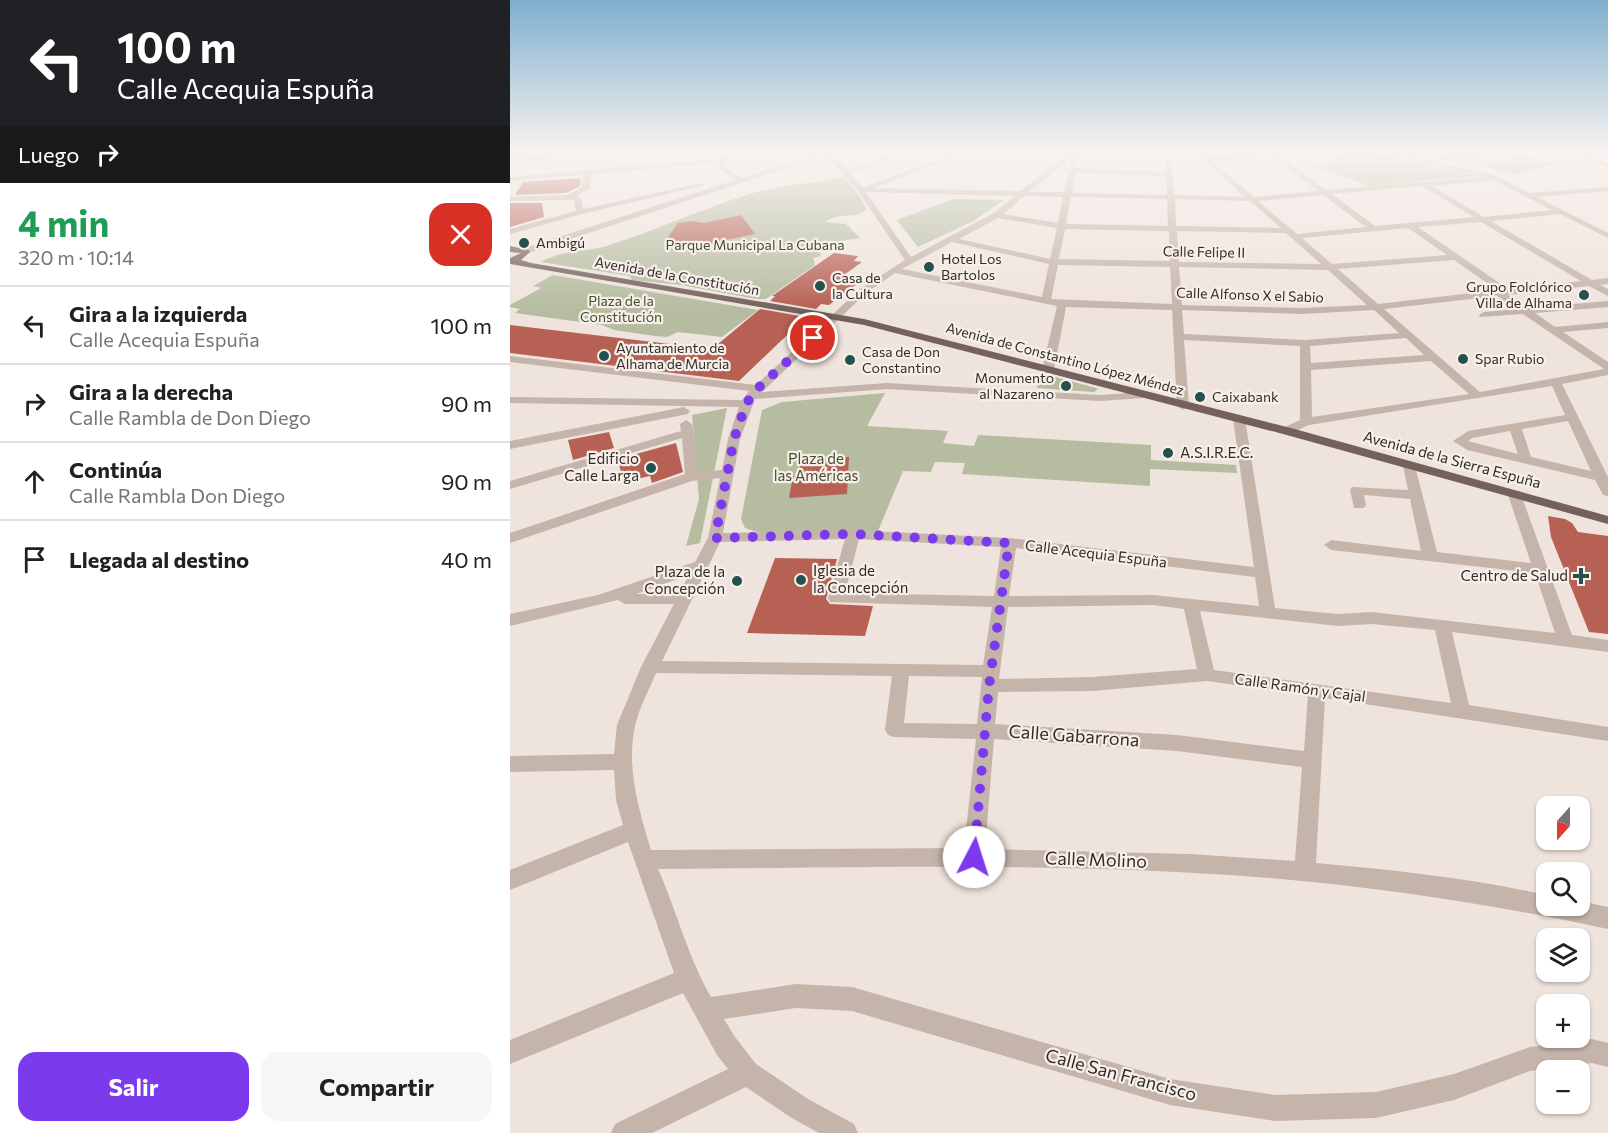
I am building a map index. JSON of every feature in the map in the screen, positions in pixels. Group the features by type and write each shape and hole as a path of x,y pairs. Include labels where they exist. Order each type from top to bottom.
{"main road":[{"path":"510,249 525,251 526,254 512,260"},
{"name":"Avenida de la Constitución","path":"512,260 836,317"},
{"name":"Avenida de Constantino López Méndez","path":"836,317 1287,431"},
{"name":"Avenida de la Sierra Espuña","path":"1287,431 1608,520"}],"street":[{"path":"578,205 580,212"},
{"path":"510,232 611,205"},
{"path":"525,251 666,205"},
{"path":"871,205 910,261"},
{"path":"846,1133 799,1108 747,1073 726,1046 688,979 663,906 643,860 626,800 623,762 626,725 650,668 715,538 734,439 751,396 863,291 893,270 954,240 1010,205"},
{"path":"1046,302 1065,205"},
{"path":"1172,205 1183,405"},
{"path":"1259,205 1333,267 1478,396"},
{"path":"1339,205 1373,229"},
{"path":"1458,205 1608,293"},
{"path":"1547,205 1608,236"},
{"path":"997,215 1061,226 1293,233 1373,229 1561,212"},
{"path":"1409,225 1608,371"},
{"name":"Calle Felipe II","path":"954,240 1053,262 1175,266 1333,267 1455,257"},
{"name":"Calle Alfonso X el Sabio","path":"893,270 1062,304 1314,312 1608,281"},
{"path":"1048,370 1062,304"},
{"path":"1484,315 1608,304"},
{"path":"1554,330 1608,325"},
{"path":"1178,337 1305,342 1410,335"},
{"path":"1305,342 1306,422"},
{"path":"1306,367 1436,357"},
{"path":"510,359 726,385 751,396"},
{"path":"1287,431 1306,422 1478,396 1608,371"},
{"path":"1555,381 1608,492"},
{"path":"712,402 726,385"},
{"path":"510,445 685,406 751,396 887,386 1100,398 1144,395"},
{"path":"510,400 685,406"},
{"path":"685,406 693,473 690,477"},
{"path":"1572,417 1468,435 1459,441 1471,447 1601,477"},
{"path":"1239,419 1268,612"},
{"path":"1515,427 1526,460"},
{"path":"510,485 687,433"},
{"path":"1409,466 1430,556"},
{"path":"510,538 690,477 728,473"},
{"path":"1359,505 1357,490 1416,495"},
{"path":"1515,495 1566,642"},
{"path":"853,534 836,598 1001,602 1153,600 1338,620 1372,618 1442,625 1608,646"},
{"name":"Calle Acequia Espuña","path":"715,538 853,534 1009,543 1261,573"},
{"path":"974,857 990,678 1009,543"},
{"path":"1331,545 1539,569"},
{"path":"510,620 601,600 702,565"},
{"path":"601,600 644,597 685,599"},
{"path":"1191,605 1207,675"},
{"path":"1442,625 1462,712"},
{"name":"Calle Ramón y Cajal","path":"650,668 901,670 1092,684 1207,675 1608,734"},
{"name":"Calle Gabarrona","path":"901,670 894,730 985,731 1177,743 1312,760"},
{"path":"1305,871 1317,690"},
{"path":"510,764 623,762"},
{"path":"510,880 634,830"},
{"name":"Calle Molino","path":"643,860 1063,858 1305,871 1485,892 1536,903"},
{"name":"Calle Molino","path":"1590,914 1608,918"},
{"path":"510,1052 688,979"},
{"name":"Calle San Francisco","path":"705,1010 796,996 852,999 1170,1092 1275,1108 1376,1105 1455,1087 1530,1059 1592,1051 1608,1055"},
{"path":"624,1133 747,1073"}],"green space":[{"name":"Parque Municipal La Cubana","path":"719,205 864,205 866,210 856,215 836,217 825,222 846,224 860,238 817,245 821,256 813,258 815,265 766,299 681,285 632,280 630,276 541,262 555,256 622,241"},
{"path":"937,205 997,205 975,220 918,247 897,220"},
{"name":"Plaza de la Constitución","path":"553,275 758,310 722,337 678,332 667,337 655,336 614,330 602,325 515,313 520,309 510,307 510,305 541,288 533,286"},
{"path":"1040,373 1098,389 1094,392 1037,388"},
{"name":"Plaza de las Américas","path":"885,393 867,426 948,431 943,443 974,446 978,435 1151,445 1151,460 1236,465 1237,473 1150,469 1150,486 962,474 965,463 935,462 931,472 903,471 878,531 757,532 745,528 741,519 762,410 782,402"},
{"path":"727,408 700,543 686,546 699,499 692,415"}],"building":[{"path":"510,205 542,205 544,217 510,227"},
{"path":"741,215 755,234 681,249 668,237 678,223 691,221 704,223"},
{"path":"834,253 858,256 854,261 862,262 841,277 862,280 829,305 821,304 816,309 770,301 775,296 772,296"},
{"path":"760,309 806,317 739,381 510,353 510,325 712,349"},
{"path":"609,432 614,448 573,460 568,440"},
{"name":"Edificio Calle Larga","path":"676,443 683,472 652,483 650,476 623,482 618,459"},
{"path":"849,457 847,494 789,498 793,476 799,475 801,460"},
{"name":"Centro de Salud","path":"1548,516 1565,519 1572,523 1578,532 1608,536 1608,634 1589,632 1551,537"},
{"name":"Iglesia de la Concepción","path":"775,558 837,559 826,599 830,604 873,606 865,636 747,633"}],"place":[{"name":"Ambigú","path":"524,243"},
{"name":"Hotel Los Bartolos","path":"929,267"},
{"name":"Casa de la Cultura","path":"820,286"},
{"name":"Grupo Folclórico Villa de Alhama","path":"1584,295"},
{"name":"Ayuntamiento de Alhama de Murcia","path":"604,356"},
{"name":"Spar Rubio","path":"1463,359"},
{"name":"Casa de Don Constantino","path":"850,360"},
{"name":"Monumento al Nazareno","path":"1066,386"},
{"name":"Caixabank","path":"1200,397"},
{"name":"A.S.I.R.E.C.","path":"1168,453"},
{"name":"Edificio Calle Larga","path":"651,468"},
{"name":"Centro de Salud","path":"1581,576"},
{"name":"Iglesia de la Concepción","path":"801,580"},
{"name":"Plaza de la Concepción","path":"737,581"}],"route":[{"path":"813,338 757,389 746,404 734,439 715,538 853,534 1009,543 989,686 974,857"}]}
